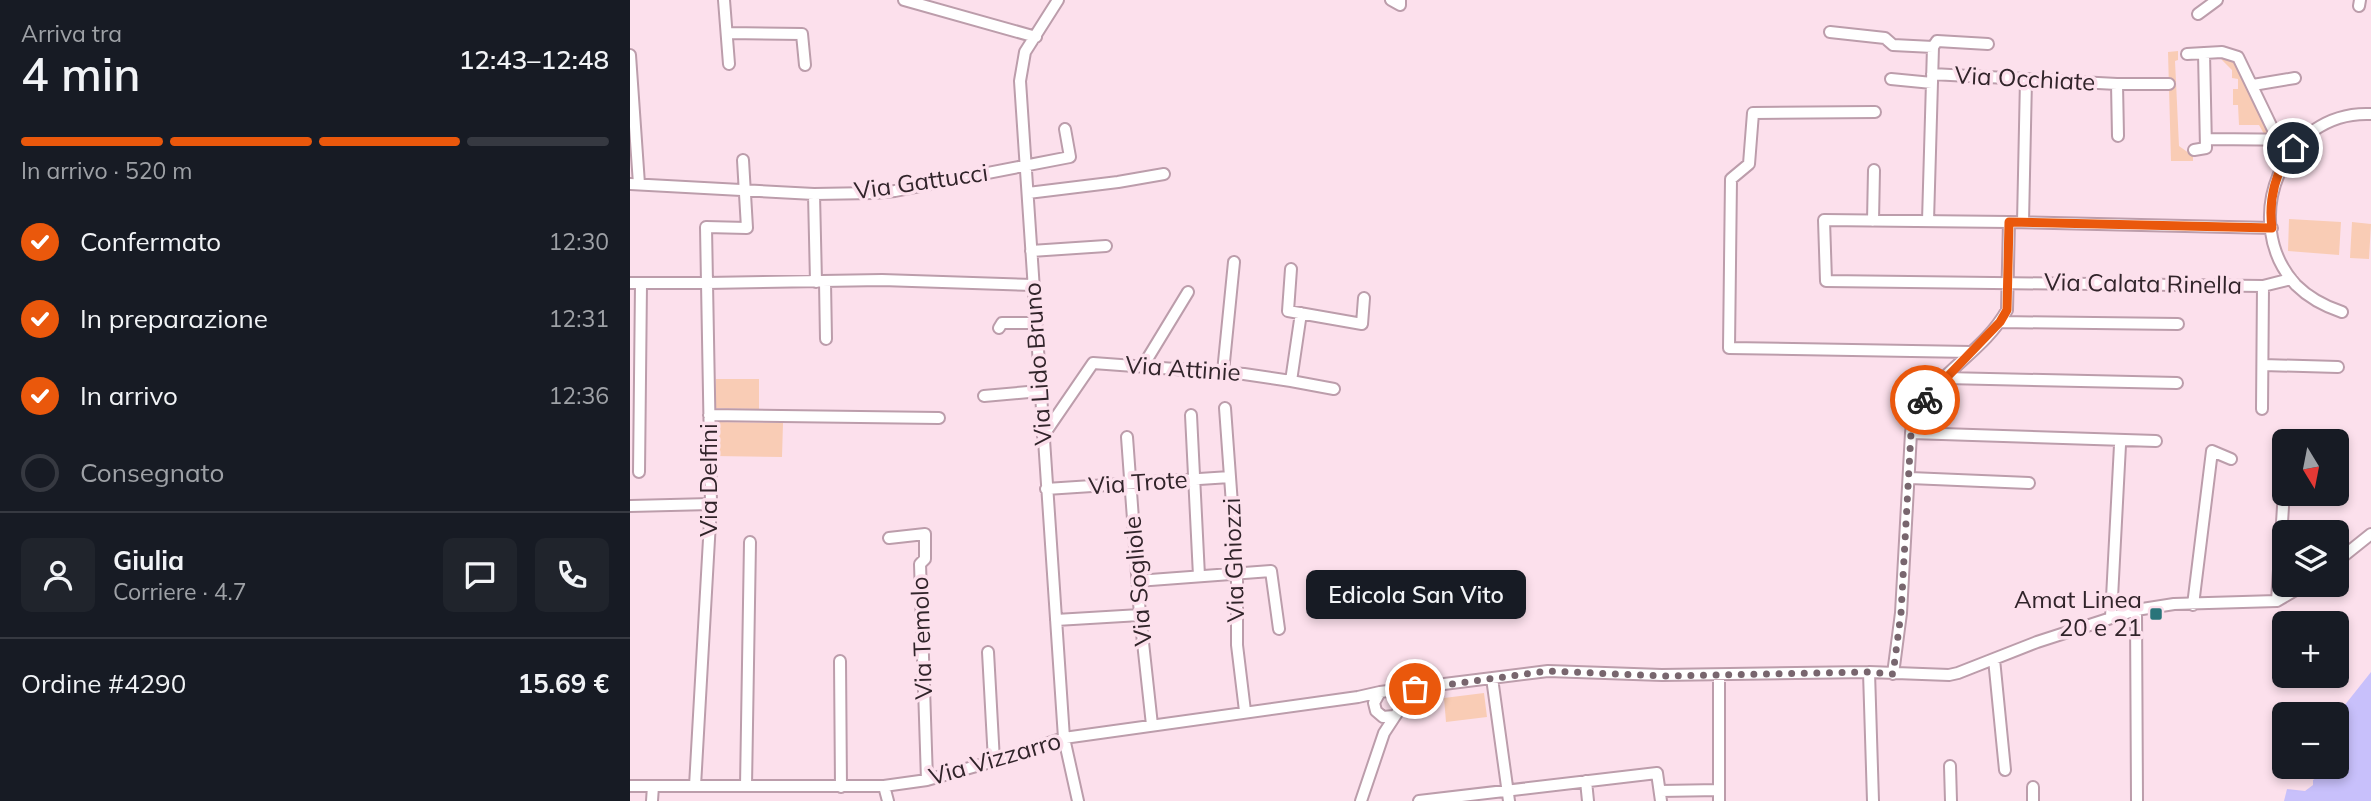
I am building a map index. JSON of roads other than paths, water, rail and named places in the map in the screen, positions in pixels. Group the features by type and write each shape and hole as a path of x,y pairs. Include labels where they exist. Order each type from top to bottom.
{"street":[{"path":"724,0 729,64"},
{"name":"Via Lido Bruno","path":"1058,0 1025,51 1020,81 1064,738 1078,801"},
{"path":"1391,0 1400,5 1400,0"},
{"path":"2198,14 2217,0"},
{"path":"912,1 1036,37"},
{"path":"1830,32 1885,38 1893,45 1933,47"},
{"path":"727,33 803,34 805,65"},
{"path":"1928,221 1933,47 1937,41 1988,44"},
{"path":"2194,150 2206,148 2204,53"},
{"path":"2187,54 2224,53 2238,57 2278,140"},
{"path":"630,55 634,184"},
{"name":"Via Occhiate","path":"1891,79 2026,79 2169,84"},
{"path":"2023,222 2026,79"},
{"path":"2253,85 2295,79"},
{"name":"Via Occhiate","path":"2117,84 2118,136"},
{"path":"1875,113 1753,113 1749,164 1731,178 1729,348 1971,352"},
{"path":"2342,312 2312,299 2291,279 2277,252 2271,204 2277,176 2286,158 2301,141 2333,120 2347,115 2371,114"},
{"name":"Via Gattucci","path":"634,184 814,194 895,191 1070,157 1065,129"},
{"path":"2206,139 2301,141"},
{"path":"743,160 745,191"},
{"path":"1874,170 1873,221 2272,228"},
{"path":"1028,193 1164,174"},
{"name":"Via Delfini","path":"695,786 711,504 706,226 747,228 745,191"},
{"path":"814,194 826,339"},
{"name":"Via Calata Rinella","path":"1873,221 1824,220 1826,281 2263,286 2291,279"},
{"path":"1893,674 1901,613 1914,414 2000,322 2007,310 2009,222"},
{"path":"1031,251 1106,246"},
{"path":"1223,372 1234,262"},
{"path":"1291,269 1288,311 1362,324 1364,298"},
{"path":"639,472 636,284 882,280 1033,285"},
{"path":"2262,409 2263,286"},
{"path":"1143,366 1188,292"},
{"path":"1292,381 1301,313"},
{"path":"2000,322 2178,324"},
{"path":"999,328 1002,323 1036,323"},
{"name":"Via Attinie","path":"1043,436 1093,363 1223,372 1292,381 1334,390"},
{"path":"2263,365 2339,367"},
{"path":"1945,378 2177,383"},
{"path":"984,396 1040,391"},
{"name":"Via Ghiozzi","path":"1225,408 1237,573 1237,645 1245,712"},
{"path":"709,415 939,418"},
{"path":"1191,415 1199,576"},
{"path":"1911,433 2156,441"},
{"name":"Via Sogliole","path":"1128,437 1137,581 1152,725"},
{"path":"2111,617 2120,445"},
{"path":"2193,605 2212,451 2231,459"},
{"name":"Via Trote","path":"1046,489 1230,477"},
{"path":"1910,478 2029,484"},
{"path":"630,506 711,504"},
{"path":"2277,601 2283,506"},
{"name":"Via Temolo","path":"889,538 925,534 925,559 920,564 927,780"},
{"path":"2349,552 2371,534"},
{"path":"746,786 750,542"},
{"path":"1137,581 1271,571 1279,629"},
{"path":"2277,601 2284,597"},
{"name":"Via Vizzarro","path":"630,786 884,786 927,780 1064,738 1380,692 1548,671 1662,676 1869,672 1958,674 2136,610 2174,604 2277,601"},
{"path":"2136,610 2137,801"},
{"path":"1056,620 1140,615"},
{"path":"988,652 994,761"},
{"path":"1994,659 2005,770"},
{"path":"840,661 841,787"},
{"path":"1869,672 1873,801"},
{"path":"1424,801 1508,796 1586,781 1657,773 1660,796 1719,795 1719,675"},
{"path":"1492,678 1508,796"},
{"path":"1361,801 1384,733 1399,711 1401,702 1415,689"},
{"path":"1393,691 1401,702"},
{"path":"1380,692 1374,704 1376,711 1387,718 1394,716"},
{"path":"1358,697 1374,704"},
{"path":"1380,715 1384,733"},
{"path":"1950,766 1951,801"},
{"path":"1586,781 1588,801"},
{"path":"652,801 653,786"},
{"path":"884,786 888,801"},
{"path":"2032,787 2033,801"}],"place":[{"name":"Amat Linea 20 e 21","path":"2156,614"},
{"name":"Edicola San Vito","path":"1415,689"}]}
